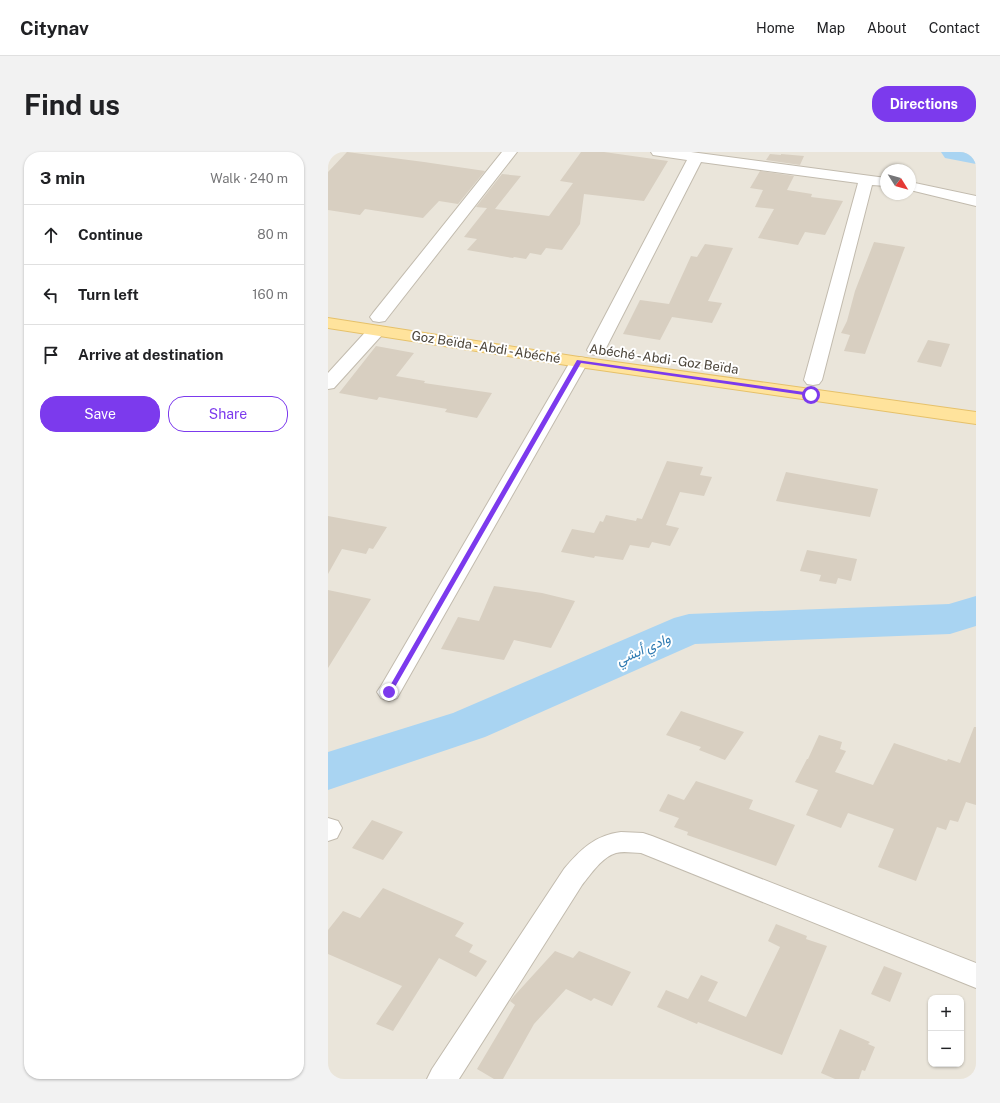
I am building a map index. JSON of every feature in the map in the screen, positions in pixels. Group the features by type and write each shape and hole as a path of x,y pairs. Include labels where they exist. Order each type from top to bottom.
{"main road":[{"path":"328,309 378,324"},
{"name":"Goz Beïda - Abdi - Abéché","path":"328,323 378,324 454,335 579,362 976,418"},
{"name":"Abéché - Abdi - Goz Beïda","path":"454,335 596,350 976,403"}],"street":[{"path":"328,384 378,324 510,152"},
{"path":"658,152 705,156 880,181"},
{"path":"596,350 705,156"},
{"path":"812,380 866,179"},
{"path":"916,187 965,197 976,201"},
{"path":"389,692 579,362"},
{"path":"442,1079 586,860 599,850 620,842 643,843 976,976"}],"shaded area":[{"path":"328,152 976,152 976,1079 328,1079"}],"building":[{"path":"347,152 485,171 458,204 439,201 423,218 365,209 360,215 328,210 328,172"},
{"path":"581,152 604,152 668,161 644,201 584,194 580,224 562,250 546,248 541,255 530,253 526,259 467,250 477,239 464,237 487,208 476,207 502,174 521,176 495,209 549,216 573,183 560,181"},
{"path":"770,154 804,156 800,165 766,160"},
{"path":"760,171 794,176 787,190 812,194 811,197 843,201 825,235 805,232 798,245 758,238 774,209 755,207 763,190 750,188"},
{"path":"874,242 905,247 865,354 844,351 850,335 841,333 847,321 855,291"},
{"path":"705,244 733,248 708,301 722,303 712,323 672,317 660,340 623,334 640,300 669,304 691,256 697,257"},
{"path":"928,340 950,344 941,367 917,362"},
{"path":"376,346 414,353 396,376 425,381 424,383 492,393 477,418 445,412 447,409 379,397 377,400 339,393"},
{"path":"667,461 703,467 700,475 712,477 704,496 680,492 666,525 679,528 670,546 652,542 649,548 630,545 623,560 595,556 594,558 561,552 572,529 594,533 600,521 603,522 606,515 636,521 637,518 642,519"},
{"path":"786,472 878,489 870,517 776,501"},
{"path":"328,516 387,527 373,549 369,548 366,554 342,549 328,574"},
{"path":"807,550 857,559 851,581 838,578 836,584 819,581 821,575 800,571"},
{"path":"494,586 542,593 575,601 551,648 514,640 504,660 441,649 458,617 479,621"},
{"path":"328,590 371,599 328,668"},
{"path":"681,711 744,732 725,760 699,750 701,747 666,735"},
{"path":"974,727 976,727 976,805 966,802 958,822 950,820 946,830 937,827 916,881 878,867 894,829 848,813 841,828 806,815 818,790 795,782 819,735 842,742 840,749 846,751 835,772 873,785 894,743 947,761 948,759 960,763"},
{"path":"696,781 753,800 749,809 795,825 776,866 687,835 688,832 674,827 679,818 659,811 668,794 684,800"},
{"path":"372,820 403,832 383,860 352,848"},
{"path":"383,888 464,923 455,936 473,945 469,952 487,961 476,977 439,958 393,1031 376,1024 402,986 328,954 328,930 343,911 360,918"},
{"path":"776,924 807,936 806,939 827,946 782,1055 698,1022 697,1024 657,1007 666,990 688,999 701,975 718,982 708,1001 746,1017 780,947 768,941"},
{"path":"555,951 573,958 579,951 631,972 612,1006 594,998 591,1001 566,989 534,1024 503,1079 494,1079 477,1069 515,1005 510,1001"},
{"path":"884,966 902,973 890,1002 871,994"},
{"path":"840,1029 870,1042 868,1044 875,1047 865,1071 862,1070 859,1079 835,1079 821,1073"}],"waterway":[{"path":"955,152 976,156"},
{"name":"وادي أبشي","path":"328,771 469,725 689,629 950,619 976,611"}],"route":[{"path":"389,692 579,362 811,395"}]}
